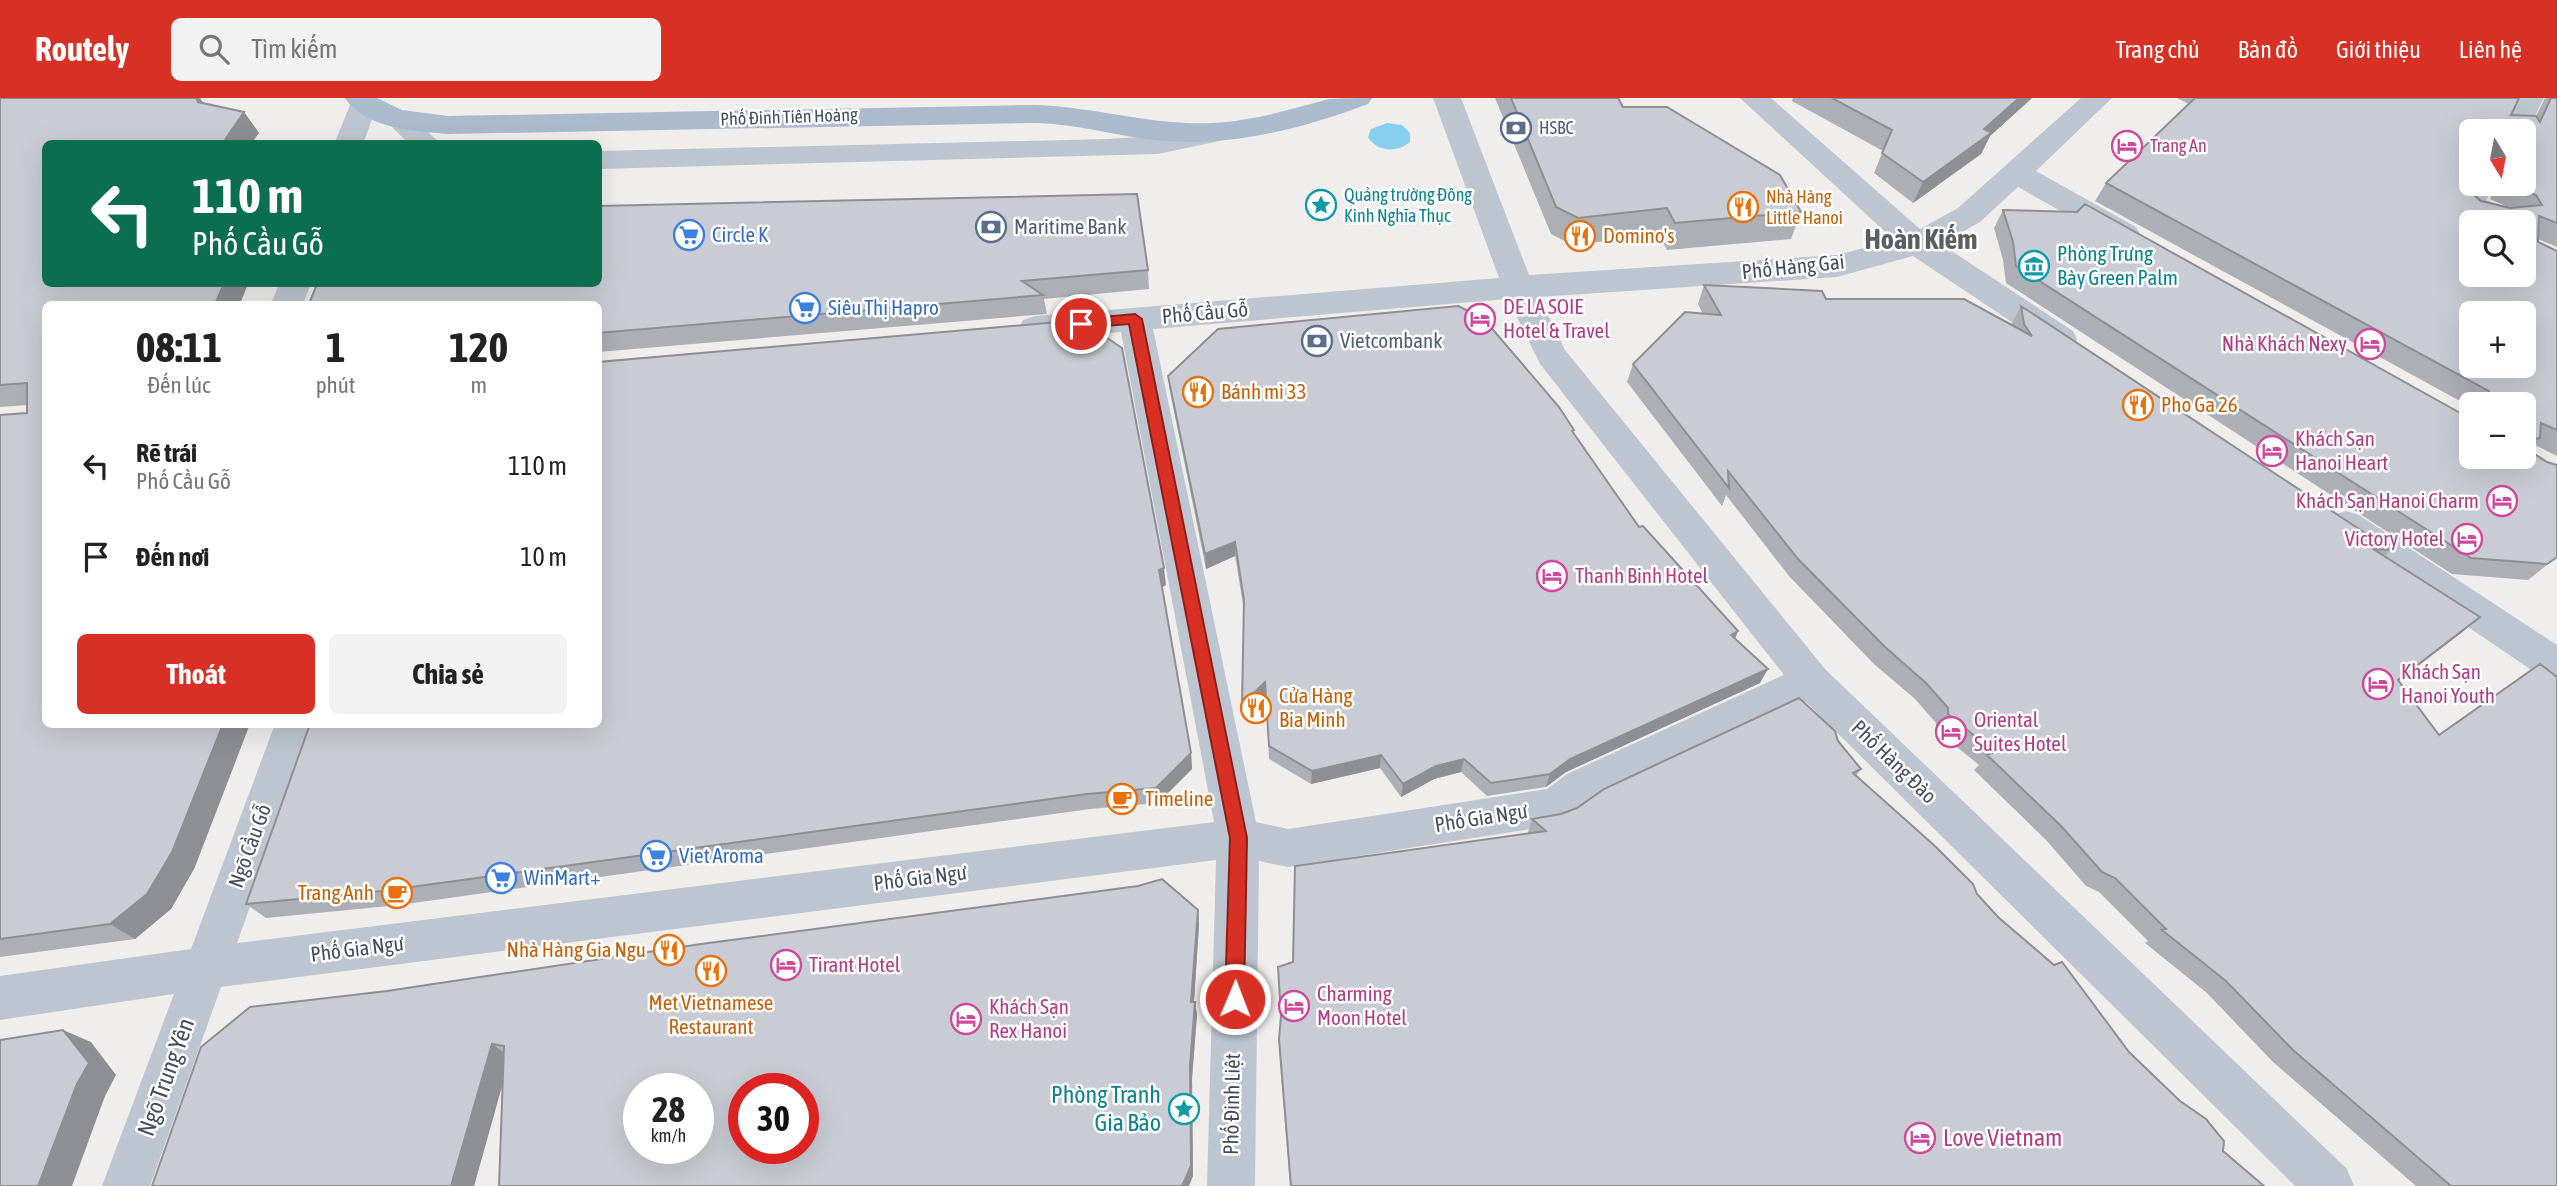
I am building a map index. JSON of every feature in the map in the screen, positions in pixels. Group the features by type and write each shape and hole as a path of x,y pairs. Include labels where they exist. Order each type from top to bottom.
{"main road":[{"name":"Phố Đinh Tiên Hoàng","path":"362,101 381,114 400,121 498,124 927,113 1057,114 1167,132 1219,133 1273,126 1321,113 1358,98"}],"street":[{"name":"Phố Hàng Đào","path":"1447,98 1518,287 1552,356 1811,681 2330,1186"},
{"path":"1754,98 1918,244 2083,353"},
{"name":"Phố Hàng Gai","path":"1518,287 1837,266 1918,244 1969,215 2098,98"},
{"path":"2519,119 2530,98"},
{"path":"349,140 362,101"},
{"name":"Phố Đinh Tiên Hoàng","path":"400,121 422,140"},
{"name":"Phố Đinh Tiên Hoàng","path":"602,160 1106,148 1158,145 1219,133"},
{"path":"2017,173 2149,247"},
{"path":"2473,196 2468,204 2481,210"},
{"name":"Phố Cầu Gỗ","path":"1011,330 1518,287"},
{"name":"Phố Đinh Liệt","path":"1135,319 1238,838 1231,1186"},
{"path":"2316,506 2550,650"},
{"name":"Phố Gia Ngư","path":"0,998 206,968 1238,838 1288,848 1556,806 1582,787 1811,681"},
{"name":"Ngõ Cầu Gỗ","path":"206,968 294,728"},
{"name":"Ngõ Trung Yên","path":"126,1186 206,968"}],"water":[{"path":"1387,123 1402,125 1410,133 1410,142 1399,148 1387,149 1372,142 1368,137 1371,129"}],"building":[{"path":"0,98 196,98 198,102 244,112 225,140 42,140 42,287 223,287 216,301 42,301 42,728 221,728 172,852 147,894 110,924 0,939 0,415 27,413 27,383 0,385"},
{"path":"1511,98 1618,98 1623,107 1667,107 1780,175 1801,212 1675,223 1667,208 1578,218 1556,207"},
{"path":"1832,98 2019,98 1984,129 1991,133 1923,182 1882,153 1892,130"},
{"path":"2195,98 2519,98 2511,115 2536,116 2540,122 2551,98 2557,98 2557,223 2539,216 2538,242 2557,251 2557,430 2541,423 2540,438 2536,438 2536,392 2489,392 2465,378 2536,378 2536,301 2459,301 2459,375 2106,183"},
{"path":"1137,194 1148,270 1022,281 1043,295 602,333 602,301 310,301 316,287 602,287 602,206"},
{"path":"2085,204 2459,412 2459,469 2536,469 2536,455 2557,465 2557,557 2547,564 2471,558 2016,266 2013,242 2003,210 2077,212"},
{"path":"1704,285 1822,291 1826,299 1964,299 2032,336 2024,324 2021,306 2391,550 2373,549 2480,617 2398,680 2439,735 2540,664 2557,677 2557,1186 2451,1186 2293,1050 2226,981 2162,930 2166,929 2115,878 2102,872 2062,827 1987,755 1994,752 1948,714 1948,708 1926,683 1885,647 1798,559 1728,471 1729,488 1633,364 1685,312 1721,315"},
{"path":"1458,306 1483,318 1559,407 1574,430 1572,431 1639,527 1643,526 1738,631 1731,635 1768,669 1570,759 1550,774 1491,783 1464,759 1436,766 1403,784 1381,755 1312,771 1269,746 1265,682 1242,705 1244,600 1235,542 1205,554 1168,376 1218,329"},
{"path":"1081,320 1122,348 1164,568 1159,570 1191,753 1156,788 1087,794 382,891 246,904 309,728 602,728 602,362"},
{"path":"1799,698 1835,731 1838,741 1861,769 1853,773 1936,847 1973,884 1977,894 1998,917 2054,965 2062,962 2129,1052 2180,1101 2206,1119 2224,1141 2223,1151 2264,1186 1291,1186 1279,1039 1281,1016 1278,967 1293,962 1295,866 1546,831 1532,819 1577,808 1604,789"},
{"path":"1162,879 1198,910 1191,1002 1195,1002 1190,1066 1191,1166 1182,1186 499,1186 504,1046 492,1044 451,1186 152,1186 201,1047 250,1007 387,991 701,944 1138,886"},
{"path":"63,1030 89,1063 77,1084 38,1186 0,1186 0,1040"}],"place":[{"name":"HSBC","path":"1516,128"},
{"name":"Trang An","path":"2127,146"},
{"name":"Quảng trường Đông Kinh Nghĩa Thục","path":"1321,205"},
{"name":"Nhà Hàng Little Hanoi","path":"1743,207"},
{"name":"Maritime Bank","path":"991,227"},
{"name":"Circle K","path":"689,235"},
{"name":"Domino's","path":"1580,236"},
{"name":"Phòng Trưng Bày Green Palm","path":"2034,266"},
{"name":"Siêu Thị Hapro","path":"805,308"},
{"name":"DE LA SOIE Hotel & Travel","path":"1480,319"},
{"name":"Vietcombank","path":"1317,341"},
{"name":"Nhà Khách Nexy","path":"2370,344"},
{"name":"Bánh mì 33","path":"1198,392"},
{"name":"Pho Ga 26","path":"2138,405"},
{"name":"Khách Sạn Hanoi Heart","path":"2272,451"},
{"name":"Khách Sạn Hanoi Charm","path":"2502,501"},
{"name":"Victory Hotel","path":"2467,539"},
{"name":"Thanh Binh Hotel","path":"1552,576"},
{"name":"Khách Sạn Hanoi Youth","path":"2378,684"},
{"name":"Cửa Hàng Bia Minh","path":"1256,708"},
{"name":"Oriental Suites Hotel","path":"1951,732"},
{"name":"Timeline","path":"1122,799"},
{"name":"Viet Aroma","path":"656,856"},
{"name":"WinMart+","path":"501,878"},
{"name":"Trang Anh","path":"397,893"},
{"name":"Nhà Hàng Gia Ngu","path":"669,950"},
{"name":"Tirant Hotel","path":"786,965"},
{"name":"Met Vietnamese Restaurant","path":"711,971"},
{"name":"Charming Moon Hotel","path":"1294,1006"},
{"name":"Khách Sạn Rex Hanoi","path":"966,1019"},
{"name":"Phòng Tranh Gia Bảo","path":"1184,1109"},
{"name":"Love Vietnam","path":"1920,1138"}],"district":[{"name":"Hoàn Kiếm","path":"1921,239"}],"route":[{"path":"1081,324 1135,319 1238,838 1235,999"}]}
